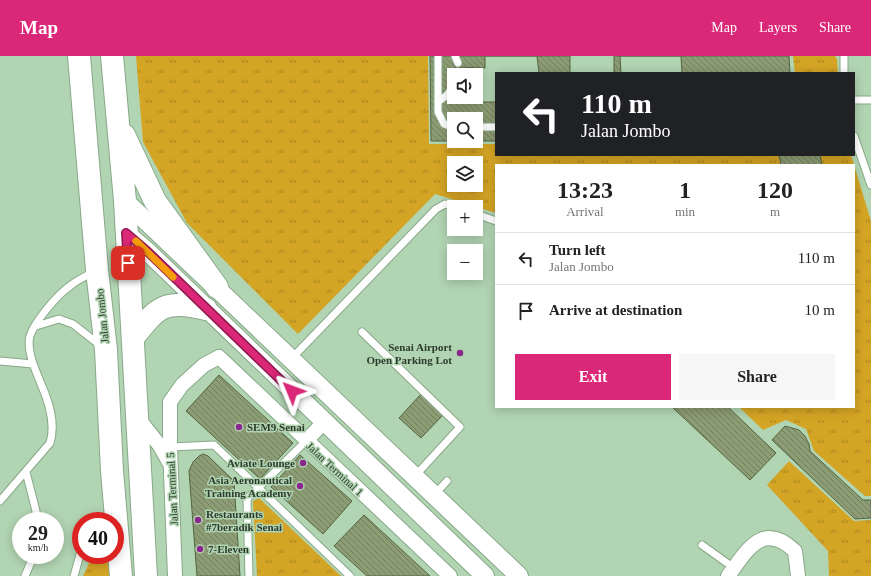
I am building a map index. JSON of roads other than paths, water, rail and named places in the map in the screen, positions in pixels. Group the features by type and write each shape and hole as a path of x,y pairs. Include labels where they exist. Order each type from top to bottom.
{"main road":[{"name":"Jalan Jombo","path":"79,56 97,270 106,350 112,471 121,576"},
{"path":"112,56 122,218 133,338 146,576"},
{"path":"117,122 154,201 217,287"},
{"path":"86,136 102,196 122,218"},
{"path":"101,305 106,252 122,218"},
{"path":"133,338 152,314 165,307 181,304 206,309"}],"street":[{"path":"122,218 217,287 519,576"},
{"path":"122,218 206,309 485,576"},
{"name":"Jalan Terminal 1","path":"170,402 182,385 204,366 220,358 450,576"},
{"name":"Jalan Terminal 5","path":"170,402 170,447 175,576"},
{"path":"138,418 160,446 171,466"},
{"path":"306,441 324,422"},
{"path":"399,494 415,476"},
{"path":"419,512 434,495"},
{"path":"731,572 751,546 758,540 769,537 788,544 795,551 798,576"}],"lane":[{"path":"438,56 438,112 444,124 447,125"},
{"path":"844,56 844,72"},
{"path":"438,102 447,96"},
{"path":"855,100 871,100"},
{"path":"483,128 495,127"},
{"path":"855,139 871,185"},
{"path":"292,358 436,209 445,204 447,205"},
{"path":"483,216 495,221"},
{"path":"0,501 50,443 53,434 53,425 47,398 33,364 30,337 46,310 69,286 97,270"},
{"path":"36,326 59,319 73,324 106,350"},
{"path":"362,332 460,427 415,476"},
{"path":"0,360 33,364"},
{"path":"249,576 247,499 258,490 306,441"},
{"path":"170,447 214,445 258,490 350,576"},
{"path":"26,472 36,512"},
{"path":"434,495 446,481"},
{"path":"702,545 731,572"},
{"path":"25,576 30,564"},
{"path":"74,576 77,564"}],"place":[{"name":"Senai Airport Open Parking Lot","path":"460,353"},
{"name":"SEM9 Senai","path":"239,427"},
{"name":"Aviate Lounge","path":"303,463"},
{"name":"Asia Aeronautical Training Academy","path":"300,486"},
{"name":"Restaurants #7beradik Senai","path":"198,520"},
{"name":"7-Eleven","path":"200,549"}]}
